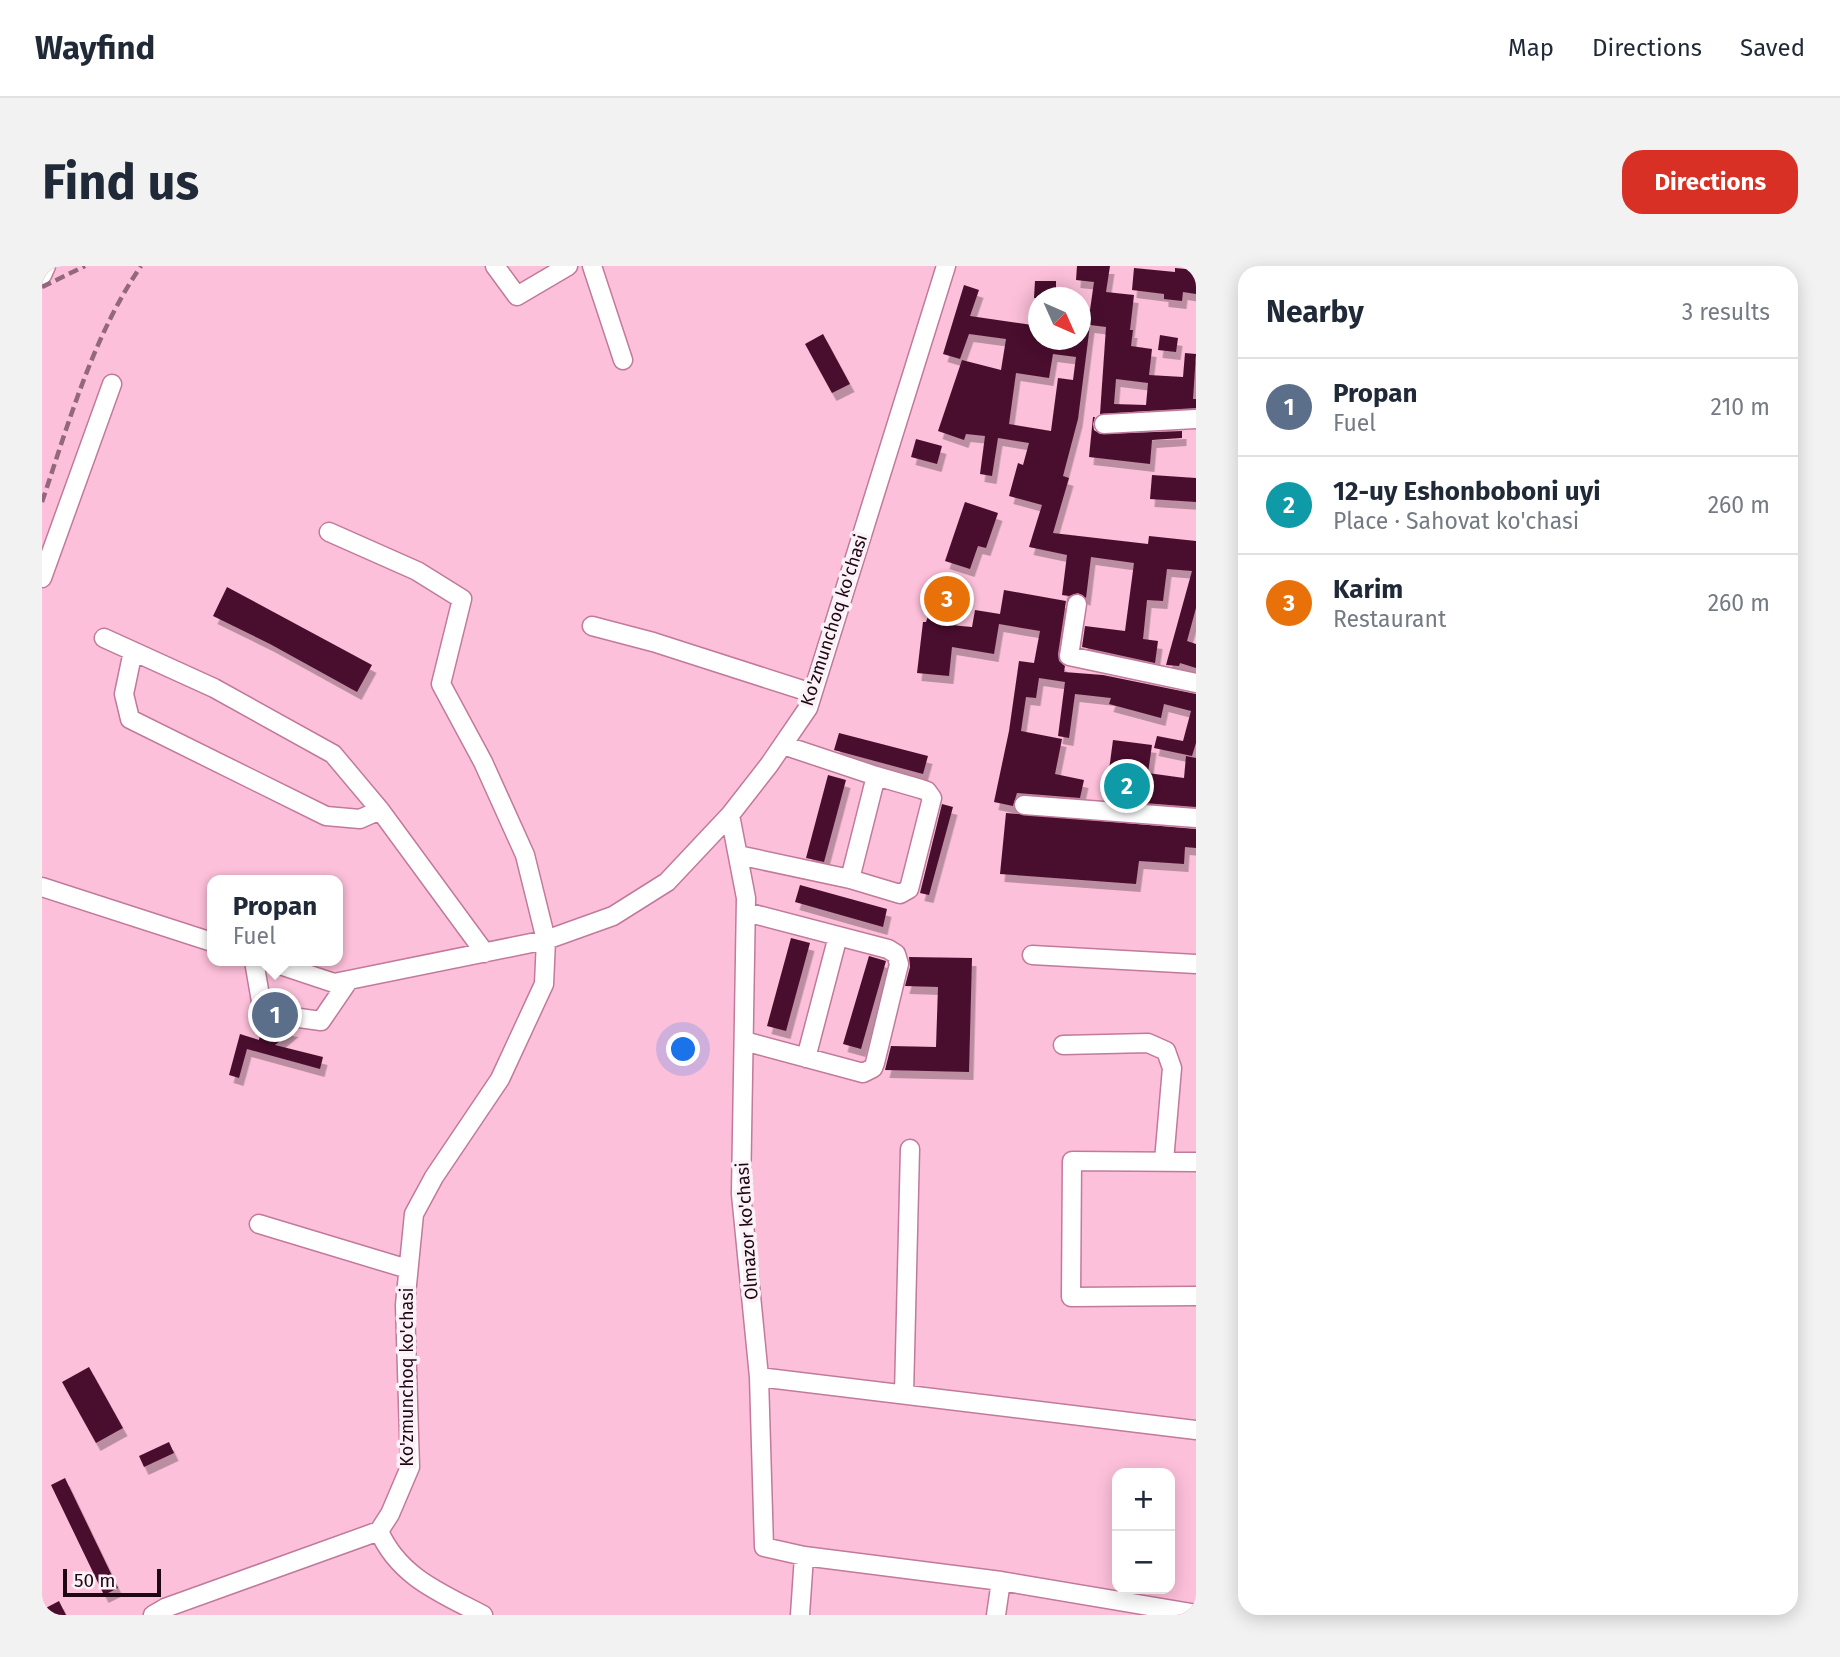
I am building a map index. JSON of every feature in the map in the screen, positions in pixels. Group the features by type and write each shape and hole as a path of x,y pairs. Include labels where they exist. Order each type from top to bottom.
{"street":[{"path":"42,275 47,266"},
{"path":"495,266 517,296 568,266"},
{"path":"592,266 622,360"},
{"name":"Ko'zmunchoq ko'chasi","path":"379,1531 390,1514 410,1467 405,1305 414,1214 434,1177 500,1079 544,984 546,940 613,916 667,882 730,816 808,708 946,266"},
{"path":"42,578 112,384"},
{"path":"1104,424 1196,419"},
{"path":"283,966 334,983 546,940 525,855 483,762 441,684 462,598 417,571 329,532"},
{"path":"1077,604 1069,656 1196,683"},
{"path":"592,626 653,642 813,693"},
{"path":"104,638 214,688 333,754 380,810 485,953"},
{"path":"133,651 124,694 130,719 326,816 360,819 380,810"},
{"path":"738,855 850,879 900,894 909,889 932,798 927,791 783,745"},
{"path":"850,879 876,776"},
{"path":"1024,805 1196,818"},
{"name":"Olmazor ko'chasi","path":"730,816 746,898 741,1194 759,1377 764,1547 804,1556"},
{"path":"42,887 207,940"},
{"path":"744,1041 863,1073 873,1068 875,1063 899,964 896,954 888,949 746,912"},
{"path":"806,1058 838,936"},
{"path":"1031,955 1196,964"},
{"path":"255,966 263,1013 321,1021 349,980"},
{"path":"1063,1045 1148,1043 1166,1051 1172,1068 1164,1161"},
{"path":"904,1394 910,1149"},
{"path":"1196,1162 1072,1161 1071,1297 1196,1296"},
{"path":"259,1224 408,1269"},
{"path":"759,1377 1196,1430"},
{"path":"153,1615 164,1608 379,1531 387,1550 409,1574 483,1615"},
{"path":"800,1615 804,1556 1001,1581 1191,1614"},
{"path":"996,1615 1001,1581"}],"building":[{"path":"1077,266 1110,266 1106,292 1134,295 1131,346 1152,349 1149,375 1183,377 1185,353 1196,354 1193,399 1196,399 1196,408 1100,414 1106,327 1091,325 1094,282 1076,280","holes":["1116,379 1148,383 1146,405 1114,404"]},
{"path":"1134,268 1175,272 1175,268 1196,270 1196,294 1183,292 1182,301 1164,299 1164,294 1132,290"},
{"path":"1035,281 1056,281 1056,287 1035,287"},
{"path":"964,285 979,290 970,316 1028,324 1028,350 1087,350 1078,419 1063,476 1069,478 1053,533 1148,544 1149,536 1196,541 1196,608 1187,641 1196,644 1196,668 1180,663 1179,666 1166,665 1192,571 1167,569 1163,601 1147,600 1143,639 1158,641 1155,663 1082,647 1085,626 1125,631 1134,563 1091,557 1086,598 1078,593 1062,595 1067,555 1029,547 1042,505 1009,496 1018,463 1023,465 1029,443 998,438 992,476 980,474 985,436 966,434 964,440 938,431 962,360 1001,370 1006,339 969,334 960,359 943,354","holes":["1053,354 1076,357 1073,380 1058,378 1051,431 1009,424 1016,373 1049,378"]},
{"path":"823,334 850,384 832,393 805,344"},
{"path":"1160,335 1178,338 1176,352 1158,350"},
{"path":"1093,417 1094,430 1100,434 1182,431 1182,438 1152,440 1150,464 1089,457"},
{"path":"916,439 942,446 937,464 911,457"},
{"path":"1152,475 1196,478 1196,502 1150,499"},
{"path":"965,502 998,513 986,548 978,546 970,569 945,561"},
{"path":"940,581 963,589 950,625 972,627 975,610 1000,614 1004,590 1066,601 1058,654 1059,661 1065,666 1064,672 1103,675 1196,694 1196,743 1192,756 1154,748 1157,736 1183,741 1191,711 1164,704 1161,718 1109,704 1111,698 1075,694 1069,738 1058,736 1065,682 1039,678 1036,698 1026,697 1021,731 1062,739 1055,774 1084,780 1080,798 1017,793 1013,806 994,802 1009,731 1019,661 1034,663 1040,631 999,624 994,654 952,647 949,676 917,673 923,622 926,622"},
{"path":"227,587 372,665 357,692 213,616"},
{"path":"839,733 928,756 923,774 834,750"},
{"path":"1113,740 1152,745 1148,773 1184,778 1186,756 1196,758 1196,807 1105,800"},
{"path":"828,775 846,780 824,862 806,858"},
{"path":"942,804 953,807 929,895 920,893"},
{"path":"1006,813 1196,829 1196,848 1185,847 1184,864 1139,861 1136,884 1000,874"},
{"path":"800,885 887,909 883,927 795,902"},
{"path":"791,938 810,943 786,1031 767,1026"},
{"path":"869,956 886,961 861,1049 843,1044"},
{"path":"909,957 972,958 969,1072 885,1070 891,1046 936,1047 938,987 905,986 910,967"},
{"path":"262,1024 294,1029 275,1045 323,1057 320,1069 247,1049 239,1078 229,1075 240,1034 259,1040"},
{"path":"89,1367 123,1428 96,1443 62,1382"},
{"path":"169,1442 174,1453 144,1467 139,1456"},
{"path":"65,1478 118,1588 104,1595 51,1485"},
{"path":"59,1601 66,1615 42,1615 42,1610"}],"railway":[{"path":"42,287 85,266"},
{"path":"42,502 96,350 109,321 141,266"}],"place":[{"name":"Karim","path":"947,599"},
{"name":"12-uy Eshonboboni uyi","path":"1127,786"},
{"name":"Propan","path":"275,1015"}]}
